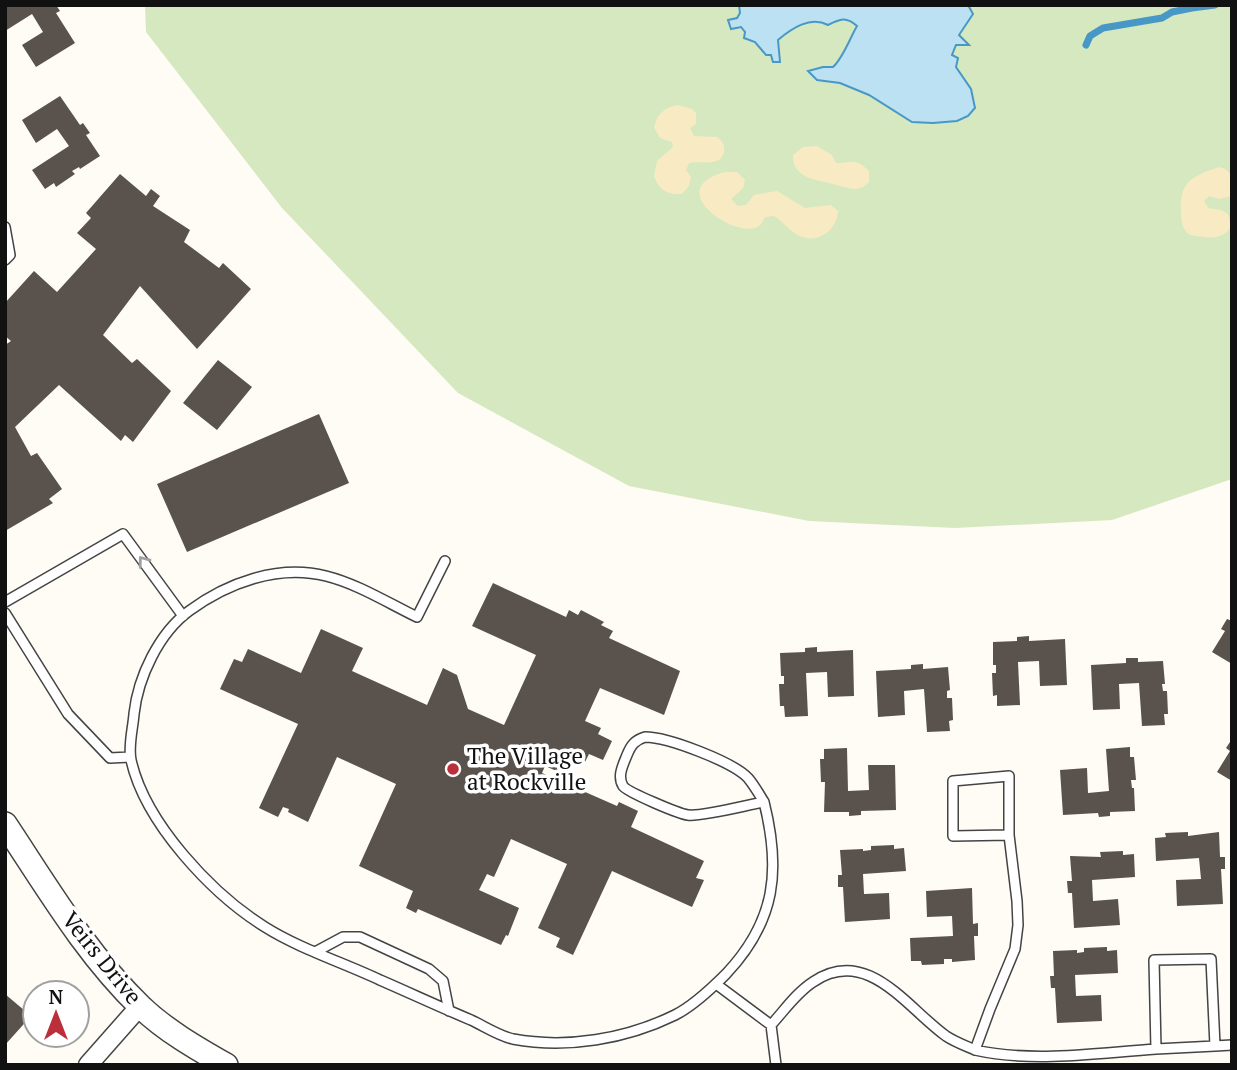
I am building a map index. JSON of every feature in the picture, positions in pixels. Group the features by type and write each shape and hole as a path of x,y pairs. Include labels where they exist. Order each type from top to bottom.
{"street":[{"name":"Veirs Drive","path":"5,824 90,948 140,1006 192,1046 226,1065"},
{"path":"88,1065 140,1006"}],"lane":[{"path":"5,227 10,255 5,260"},
{"path":"5,602 123,534 183,616"},
{"path":"445,561 417,617 324,575 292,573 262,576 232,585 183,616 170,630 148,665 135,700 130,757 153,814 175,844 228,901 268,929 511,1038 571,1043 623,1035 677,1014 716,984 734,965 759,929 772,892 773,838 764,802 748,778 733,766 667,739 637,739 630,747 620,777 624,787 632,793 688,815 764,802"},
{"path":"5,613 68,714 110,758 130,757"},
{"path":"975,1050 1015,949 1018,925 1009,835 1009,776 953,781 953,836 1009,835"},
{"path":"317,951 343,937 360,937 429,969 443,981 449,1011"},
{"path":"1156,1049 1154,960 1211,959 1215,1046"},
{"path":"771,1025 813,982 833,973 862,972 889,986 947,1037 975,1050 1003,1056 1232,1045"},
{"path":"716,984 771,1025 776,1065"}],"green space":[{"path":"145,5 1232,5 1232,479 1112,520 955,528 809,521 629,486 458,393 282,208 146,32"}],"sand":[{"path":"678,105 696,113 696,124 690,128 694,136 717,137 723,143 724,149 722,157 714,162 689,163 686,170 691,177 689,186 682,194 664,191 654,176 657,161 673,147 672,142 660,138 654,127 657,118 669,107"},
{"path":"817,146 832,155 836,163 860,164 869,171 869,182 861,188 852,189 806,177 796,169 793,155 803,147"},
{"path":"1219,167 1230,174 1232,196 1219,199 1209,196 1204,201 1208,208 1228,214 1231,227 1218,237 1190,235 1182,224 1182,195 1194,178"},
{"path":"725,172 737,172 745,180 743,188 731,199 738,206 746,205 754,195 777,191 805,208 831,205 838,211 837,218 831,229 815,238 794,233 774,216 765,217 759,226 749,229 735,226 721,220 701,201 700,190 707,180"}],"water":[{"path":"739,5 968,5 973,14 959,35 969,45 956,45 952,55 958,58 956,67 971,89 975,108 968,116 957,121 912,122 869,95 840,83 817,80 808,71 833,67 857,26 846,20 828,25 808,23 795,28 778,40 780,62 773,62 771,55 766,55 755,42 744,38 745,32 741,27 731,29 728,20 737,18 740,13"}],"building":[{"path":"5,5 56,5 60,11 56,13 75,43 36,67 22,45 43,32 32,14 5,31"},
{"path":"60,96 80,125 83,123 90,133 86,135 100,156 72,171 75,174 56,187 54,183 45,189 32,170 69,146 57,129 36,143 22,120"},
{"path":"120,174 146,196 151,189 160,196 153,206 190,230 184,242 219,268 223,263 251,289 197,349 140,286 103,335 132,363 137,359 171,391 133,442 125,435 121,441 59,385 15,427 31,456 37,453 62,489 49,499 53,503 5,531 5,345 11,341 5,336 5,303 34,271 57,292 96,249 77,233 91,218 86,213"},
{"path":"218,360 252,387 217,430 183,403"},
{"path":"319,414 349,483 187,552 157,484"},
{"name":"The Village at Rockville","path":"493,583 566,617 569,610 578,615 581,610 604,622 601,625 613,631 609,638 680,671 664,715 600,688 585,721 601,728 598,734 612,741 603,760 589,754 585,762 574,756 566,775 545,766 542,773 617,806 619,802 638,811 631,827 704,861 696,878 704,880 692,907 612,871 573,955 556,947 560,938 538,928 567,864 511,839 494,877 487,874 479,890 519,908 508,936 506,935 501,945 418,909 416,913 406,908 413,891 359,866 396,784 337,757 308,822 283,807 278,817 259,808 298,724 220,689 234,659 242,662 248,649 301,673 321,629 363,648 352,671 427,705 443,668 457,675 468,709 504,725 536,655 472,626"},
{"path":"1227,619 1232,621 1232,664 1212,652 1225,631 1221,629"},
{"path":"1029,636 1029,641 1065,639 1067,685 1040,686 1039,661 1018,662 1020,705 997,706 997,695 993,696 992,673 996,673 996,665 993,665 993,642 1017,641 1017,637"},
{"path":"817,647 817,652 853,650 854,696 828,697 827,672 806,673 808,716 785,717 784,706 780,706 779,684 784,684 784,676 781,676 780,653 805,652 805,648"},
{"path":"1126,658 1138,658 1138,662 1163,661 1165,684 1162,684 1163,691 1167,691 1168,714 1164,714 1165,725 1142,726 1139,683 1119,684 1120,709 1093,710 1091,665 1126,663"},
{"path":"923,664 923,669 948,667 950,690 947,691 947,698 952,698 953,720 949,721 950,731 927,732 924,689 904,691 905,715 878,717 876,671 911,669 911,665"},
{"path":"1232,739 1232,781 1217,772 1230,751 1226,748"},
{"path":"1130,747 1130,757 1134,757 1136,780 1131,780 1135,811 1110,812 1110,816 1099,817 1098,813 1063,815 1060,770 1087,768 1088,793 1109,791 1106,749"},
{"path":"847,748 848,791 869,790 868,765 895,765 896,810 861,811 861,815 849,816 849,812 824,812 825,782 821,782 820,759 824,759 824,749"},
{"path":"1188,832 1188,836 1219,832 1220,857 1225,857 1225,869 1221,869 1223,904 1177,906 1176,880 1201,879 1199,858 1156,861 1155,838 1166,837 1165,833"},
{"path":"894,845 894,849 904,848 906,871 863,874 864,894 889,893 890,919 845,922 843,887 838,887 838,875 842,875 840,850 863,851 871,850 871,846"},
{"path":"1123,851 1123,855 1134,854 1135,877 1092,880 1093,901 1118,899 1120,925 1074,928 1072,893 1068,893 1067,881 1072,881 1070,856 1101,857 1100,852"},
{"path":"972,888 973,924 978,923 978,936 974,936 975,960 952,962 952,959 944,959 944,964 922,965 921,961 911,961 910,938 953,936 952,916 927,917 926,891"},
{"path":"1107,947 1107,951 1117,950 1118,973 1075,975 1076,996 1101,995 1102,1021 1057,1023 1055,988 1051,988 1050,976 1054,976 1053,951 1077,950 1077,953 1084,952 1084,948"},
{"path":"5,994 21,1008 21,1027 5,1045"}],"waterway":[{"path":"1086,45 1090,36 1103,28 1215,5"}],"place":[{"name":"The Village at Rockville","path":"453,769"}]}
